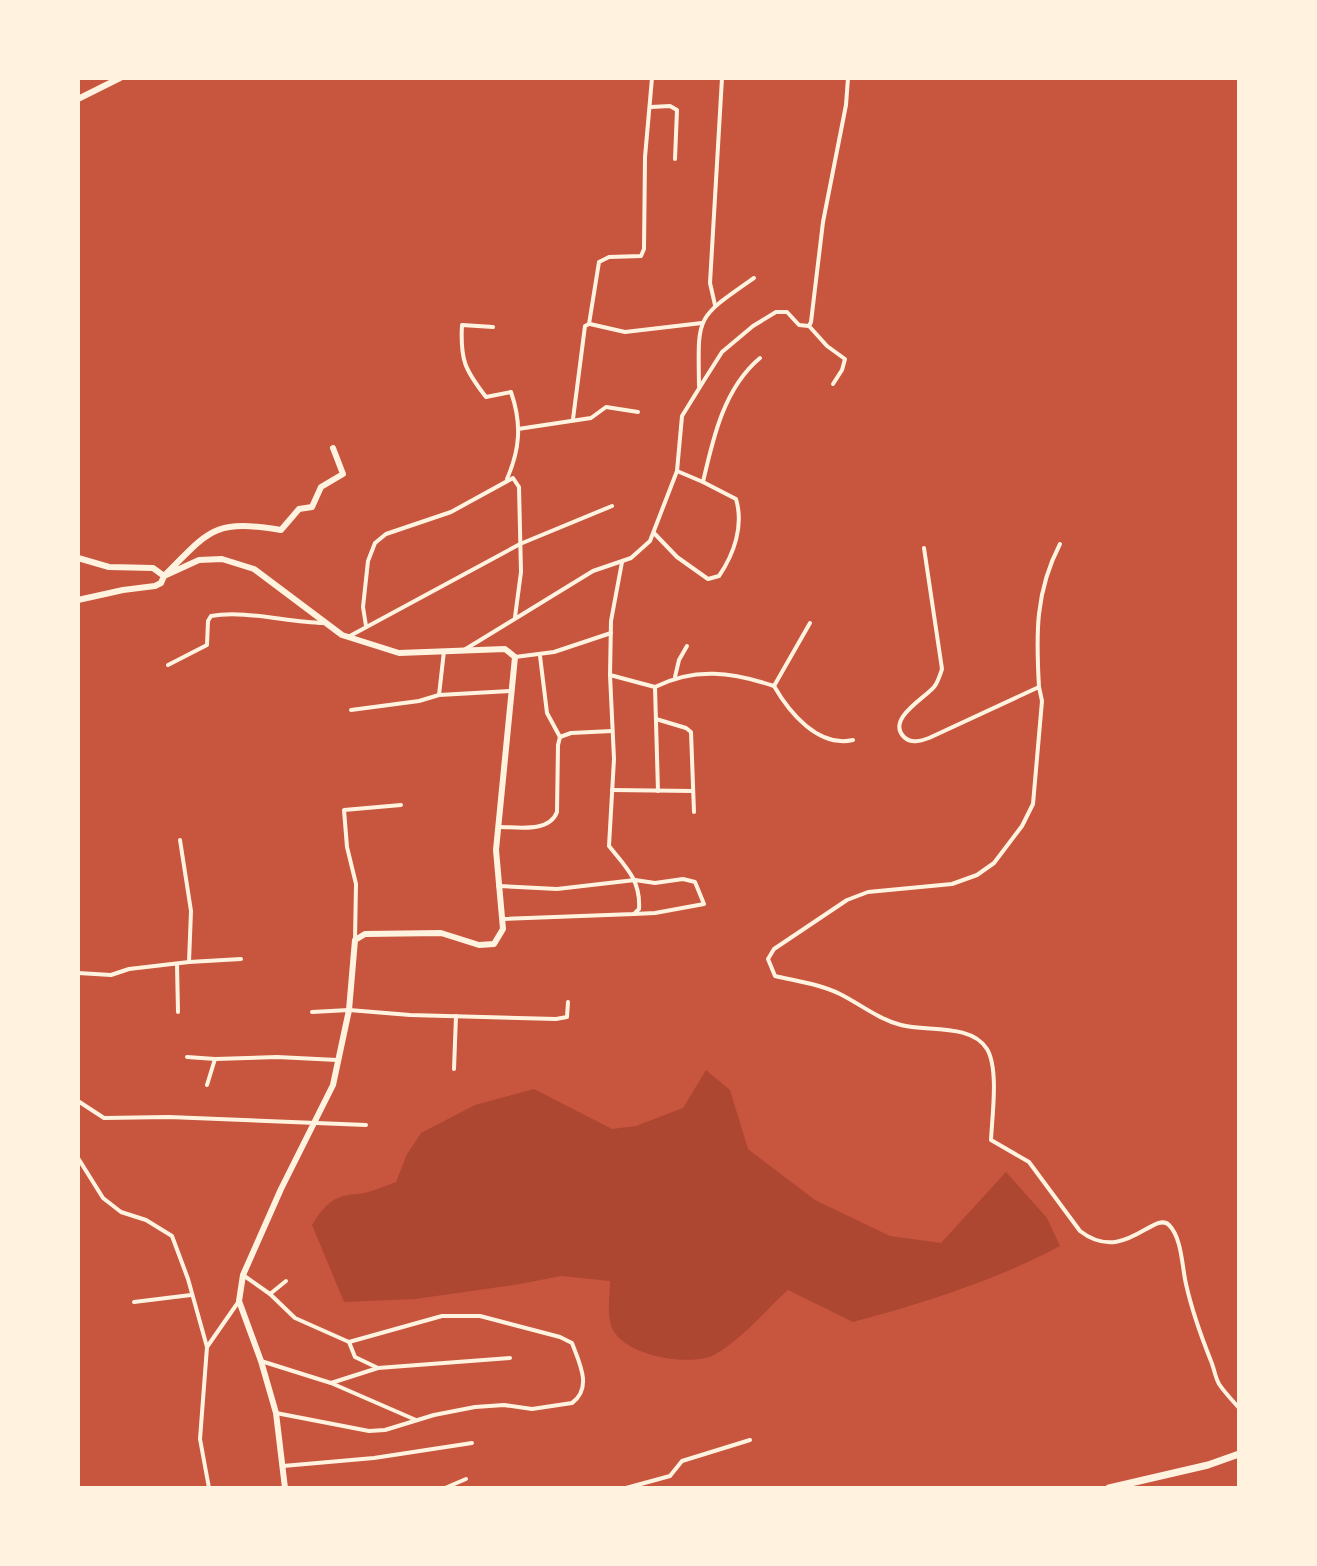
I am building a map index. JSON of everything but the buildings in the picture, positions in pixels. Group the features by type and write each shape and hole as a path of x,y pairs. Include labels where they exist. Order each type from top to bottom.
{"main road":[{"path":"1109,1488 1208,1465 1239,1454"}],"street":[{"path":"573,419 585,326 589,324 599,262 609,257 641,256 644,249 645,157 652,78"},
{"path":"715,305 710,283 722,78"},
{"path":"809,326 848,78"},
{"path":"78,99 116,79"},
{"path":"651,107 670,106 677,110 675,159"},
{"path":"699,390 698,332 702,323 715,305 754,278"},
{"path":"464,650 593,571 631,558 650,541 677,471 682,416 722,352 753,326 776,312 787,312 799,325 809,326 827,346 845,359 833,384"},
{"path":"589,324 625,332 702,323"},
{"path":"493,327 462,325 460,354 469,375 486,397 511,392 516,407 517,454 507,480"},
{"path":"703,482 711,443 722,413 746,369 760,358"},
{"path":"517,429 591,418 606,407 638,412"},
{"path":"78,600 161,583 164,576 209,532 248,524 281,530 299,509 312,507 321,487 343,474 333,448"},
{"path":"654,533 677,557 708,579 719,576 731,559 740,514 736,499 677,471"},
{"path":"366,626 363,607 368,561 375,543 394,530 451,512 507,480 516,480 519,487 521,572 515,617"},
{"path":"348,637 520,544 612,506"},
{"path":"1060,544 1049,566 1035,631 1042,701 1033,804 1022,826 994,863 977,875 952,884 868,892 847,900 774,949 768,959 775,976 838,993 900,1025 959,1033 982,1042 993,1067 991,1140 1029,1162 1080,1231 1090,1239 1104,1243 1121,1242 1156,1222 1170,1226 1176,1234 1186,1286 1202,1342 1218,1383 1239,1408"},
{"path":"924,548 942,669 935,685 904,714 899,726 902,736 917,742 929,738 1039,687"},
{"path":"78,558 109,567 146,567 161,571 164,576"},
{"path":"164,576 199,560 222,559 254,569 348,637 399,653 505,649 515,657 540,655 611,633"},
{"path":"622,562 611,633 612,790 609,846 623,860 635,880 640,898 639,909 634,914"},
{"path":"168,665 207,645 211,616 227,613 291,622 325,623"},
{"path":"774,686 810,623"},
{"path":"675,677 679,660 687,646"},
{"path":"439,695 444,651"},
{"path":"497,827 546,826 554,820 557,812 560,737 547,713 540,655"},
{"path":"355,940 365,934 441,933 479,945 494,944 503,929 498,886 497,827 515,657"},
{"path":"610,675 655,687 675,677 721,672 741,675 774,686 788,709 818,734 837,741 853,740"},
{"path":"655,687 658,791"},
{"path":"351,710 419,701 439,695 513,691"},
{"path":"656,719 691,732 694,812"},
{"path":"560,737 571,733 612,731"},
{"path":"612,790 693,791"},
{"path":"207,1347 239,1301 243,1275 333,1085 349,1010 355,940 356,884 347,847 344,810 401,805"},
{"path":"180,840 191,911 189,962"},
{"path":"498,886 557,889 635,880 655,883 683,879 695,882 704,904 655,913 502,919"},
{"path":"78,973 111,975 129,969 241,959"},
{"path":"177,964 178,1012"},
{"path":"312,1012 349,1010 556,1019 567,1017 568,1002"},
{"path":"454,1069 456,1016"},
{"path":"187,1057 339,1060"},
{"path":"207,1085 215,1059"},
{"path":"78,1101 104,1118 314,1121 366,1125"},
{"path":"78,1158 103,1198 121,1212 146,1220 172,1236 207,1347 200,1439 209,1488"},
{"path":"243,1275 270,1294 295,1318 349,1342 442,1316 480,1316 560,1337 572,1343 583,1383 582,1391 572,1403 532,1409 504,1405 475,1407 385,1430 369,1431 276,1413"},
{"path":"270,1294 286,1281"},
{"path":"134,1302 191,1295"},
{"path":"239,1301 276,1413 285,1488"},
{"path":"349,1342 355,1357 378,1368"},
{"path":"331,1383 378,1368 510,1358"},
{"path":"261,1361 331,1383 416,1420"},
{"path":"626,1488 670,1476 682,1461 750,1440"},
{"path":"283,1466 374,1458 472,1443"},
{"path":"445,1488 466,1479"}],"shaded area":[{"path":"706,1070 730,1090 748,1149 815,1200 890,1236 941,1243 1006,1172 1047,1218 1060,1246 958,1290 853,1322 788,1290 724,1349 714,1355 689,1360 659,1357 631,1347 620,1339 610,1319 610,1281 561,1276 415,1299 344,1302 312,1225 321,1211 336,1199 396,1182 407,1154 421,1133 475,1105 534,1089 612,1129 636,1126 683,1108"}]}
